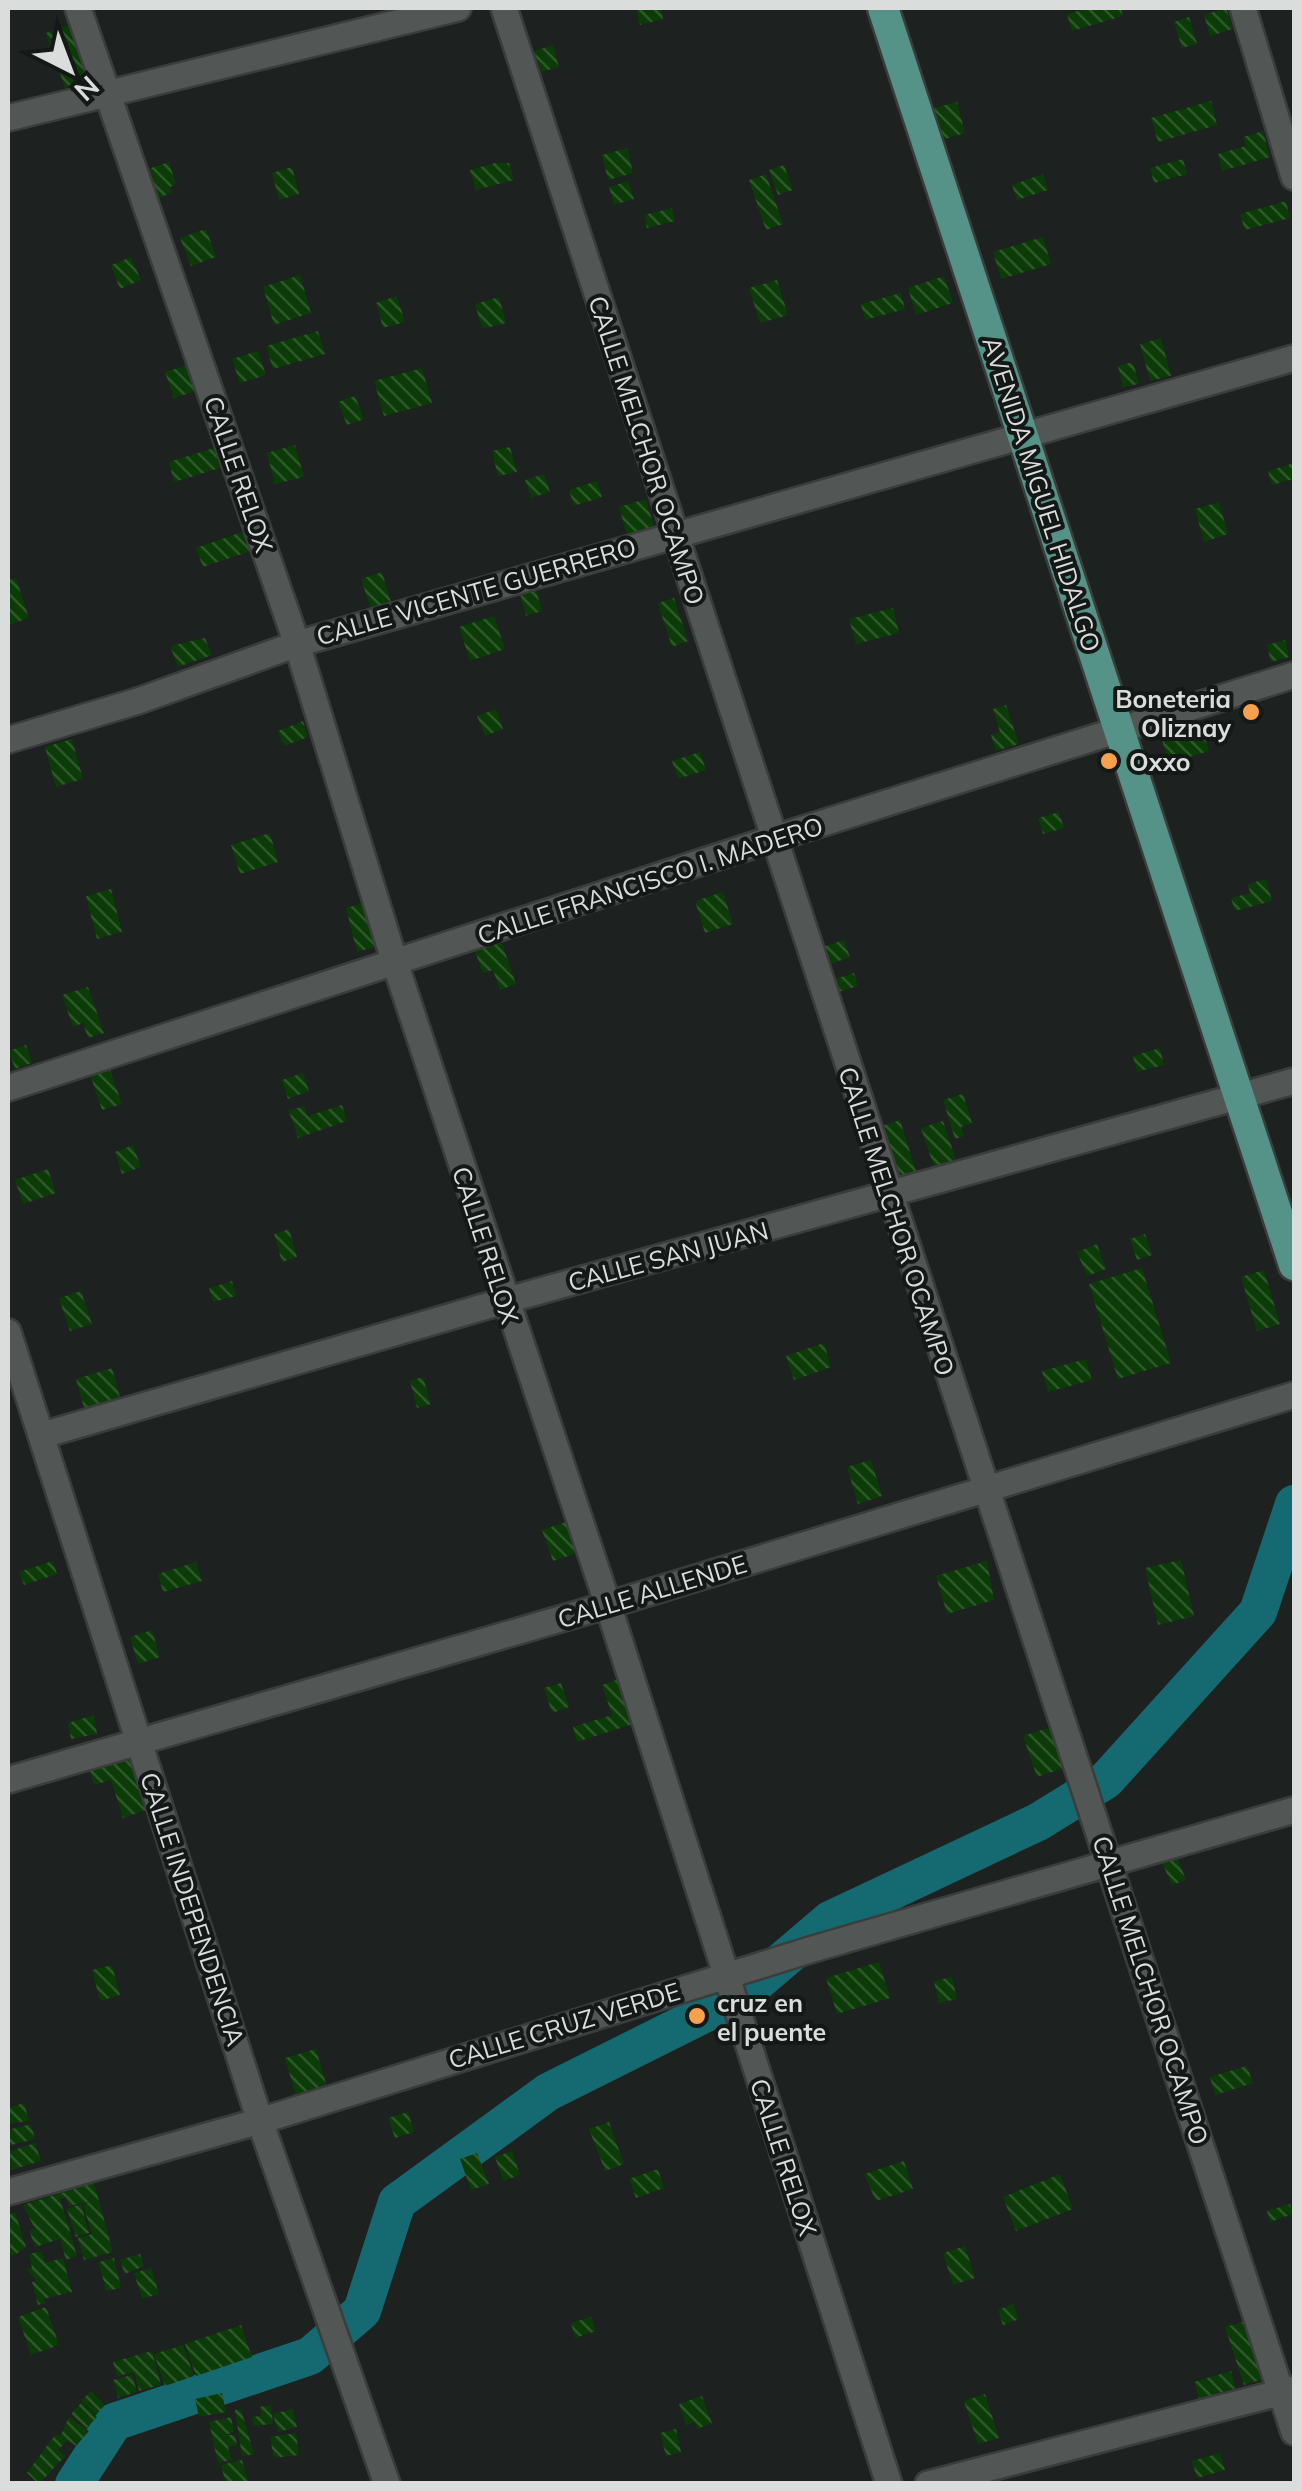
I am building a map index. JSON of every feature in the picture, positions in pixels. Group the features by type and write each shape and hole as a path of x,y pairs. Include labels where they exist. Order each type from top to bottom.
{"main road":[{"name":"AVENIDA MIGUEL HIDALGO","path":"884,8 1294,1265"}],"street":[{"name":"CALLE RELOX","path":"78,8 297,644 395,964 608,1605 889,2484"},
{"path":"8,118 458,8"},
{"name":"CALLE MELCHOR OCAMPO","path":"504,8 1108,1864 1288,2390 1294,2432"},
{"path":"1243,8 1294,177"},
{"name":"CALLE VICENTE GUERRERO","path":"8,740 138,701 297,644 1294,358"},
{"name":"CALLE FRANCISCO I. MADERO","path":"8,1088 772,839 1294,675"},
{"name":"CALLE SAN JUAN","path":"43,1435 504,1301 1294,1081"},
{"name":"CALLE INDEPENDENCIA","path":"8,1332 260,2121 387,2484"},
{"name":"CALLE ALLENDE","path":"8,1780 608,1605 1294,1394"},
{"name":"CALLE CRUZ VERDE","path":"8,2192 730,1986 754,1967 813,1948 1294,1810"},
{"path":"928,2484 1288,2390"}],"building":[{"path":"636,8 661,8 663,19 640,25"},
{"path":"1089,8 1121,8 1123,16 1072,31 1067,14"},
{"path":"1226,8 1233,29 1210,36 1204,15"},
{"path":"1189,17 1197,44 1182,48 1174,22"},
{"path":"73,24 92,79 65,88 46,33"},
{"path":"553,45 559,67 541,72 534,51"},
{"path":"1211,101 1217,125 1158,142 1151,118"},
{"path":"957,102 965,133 942,140 934,108"},
{"path":"1263,131 1270,157 1222,171 1218,154 1246,146 1243,137"},
{"path":"627,148 633,173 608,180 602,155"},
{"path":"1183,159 1187,174 1154,183 1150,168"},
{"path":"169,162 176,184 170,187 172,193 154,199 145,170"},
{"path":"509,163 514,180 476,190 470,170"},
{"path":"784,165 793,190 778,195 769,170"},
{"path":"292,167 299,194 279,200 272,173"},
{"path":"766,174 783,224 766,230 749,180"},
{"path":"1043,174 1048,190 1017,200 1012,185"},
{"path":"628,181 634,199 614,205 609,187"},
{"path":"1286,201 1290,218 1245,230 1240,214"},
{"path":"672,208 675,221 647,228 644,215"},
{"path":"206,229 216,257 191,266 180,238"},
{"path":"1043,237 1051,264 1001,279 993,252"},
{"path":"131,257 141,280 120,289 111,265"},
{"path":"300,275 311,313 274,325 263,287"},
{"path":"944,276 953,303 916,315 908,288"},
{"path":"777,280 788,315 760,323 749,288"},
{"path":"901,293 905,309 865,320 861,304"},
{"path":"397,296 405,322 383,328 376,303"},
{"path":"499,297 506,323 482,329 475,304"},
{"path":"318,331 325,354 273,369 266,346"},
{"path":"1161,338 1171,376 1150,381 1140,344"},
{"path":"258,351 266,375 240,383 232,359"},
{"path":"1133,362 1139,384 1123,387 1118,366"},
{"path":"188,365 196,391 174,398 165,372"},
{"path":"422,368 432,403 384,416 374,381"},
{"path":"355,396 364,419 347,425 338,402"},
{"path":"295,445 304,477 275,484 267,453"},
{"path":"510,447 517,472 498,476 492,451"},
{"path":"214,448 220,468 174,482 169,462"},
{"path":"1294,463 1294,479 1272,485 1268,471"},
{"path":"544,474 550,492 531,498 525,480"},
{"path":"597,481 602,497 574,506 569,490"},
{"path":"646,499 654,526 627,535 619,507"},
{"path":"1219,502 1228,534 1204,542 1195,509"},
{"path":"245,531 251,551 203,567 196,548"},
{"path":"382,572 391,602 371,609 361,579"},
{"path":"16,578 29,618 8,625 8,580"},
{"path":"535,586 542,611 526,616 519,590"},
{"path":"674,598 688,641 672,647 658,603"},
{"path":"893,608 899,633 856,644 849,619"},
{"path":"494,616 505,649 470,661 459,627"},
{"path":"205,638 212,655 178,667 170,646"},
{"path":"1285,640 1289,657 1271,662 1267,645"},
{"path":"1006,705 1019,744 996,751 991,735 1000,732 993,709"},
{"path":"496,709 503,729 485,736 477,716"},
{"path":"303,721 308,737 284,746 278,731"},
{"path":"1201,725 1209,751 1183,759 1181,753 1167,757 1161,737"},
{"path":"72,739 83,779 56,787 45,747"},
{"path":"700,752 706,770 678,779 672,761"},
{"path":"1059,812 1064,828 1043,834 1038,818"},
{"path":"270,833 278,862 240,874 231,845"},
{"path":"1266,879 1272,901 1235,911 1231,898 1250,893 1248,884"},
{"path":"111,889 122,932 97,939 86,896"},
{"path":"723,892 733,924 705,933 695,901"},
{"path":"367,902 379,946 357,952 346,908"},
{"path":"844,940 850,957 828,965 822,947"},
{"path":"501,941 516,984 500,990 493,970 483,973 475,951"},
{"path":"854,973 858,986 835,993 832,980"},
{"path":"88,987 104,1033 88,1038 83,1023 73,1027 62,995"},
{"path":"26,1045 32,1063 15,1069 9,1051"},
{"path":"1160,1048 1164,1065 1137,1072 1133,1056"},
{"path":"108,1064 122,1104 102,1110 89,1071"},
{"path":"303,1073 309,1091 288,1099 282,1080"},
{"path":"963,1094 972,1123 961,1127 964,1136 955,1139 943,1100"},
{"path":"342,1105 347,1121 298,1138 289,1111 304,1106 308,1116"},
{"path":"900,1120 916,1171 894,1178 878,1127"},
{"path":"943,1121 957,1163 935,1170 921,1128"},
{"path":"133,1145 141,1167 122,1174 115,1152"},
{"path":"48,1169 56,1193 23,1204 15,1180"},
{"path":"289,1229 297,1257 282,1262 274,1234"},
{"path":"1145,1234 1152,1255 1137,1260 1130,1239"},
{"path":"1097,1244 1106,1269 1087,1276 1077,1252"},
{"path":"1142,1268 1171,1363 1118,1379 1089,1284"},
{"path":"1264,1270 1280,1324 1257,1331 1241,1277"},
{"path":"232,1281 236,1296 213,1302 209,1288"},
{"path":"81,1291 92,1324 70,1331 59,1298"},
{"path":"824,1343 831,1367 794,1380 786,1356"},
{"path":"1086,1359 1092,1380 1048,1392 1042,1371"},
{"path":"112,1368 120,1397 84,1408 76,1379"},
{"path":"423,1377 431,1404 417,1408 410,1381"},
{"path":"871,1460 882,1496 858,1504 847,1467"},
{"path":"566,1522 577,1553 553,1561 542,1530"},
{"path":"1181,1560 1194,1616 1158,1625 1145,1568"},
{"path":"53,1561 57,1574 24,1585 19,1572"},
{"path":"987,1561 994,1600 947,1614 936,1576"},
{"path":"196,1562 202,1581 163,1592 158,1574"},
{"path":"152,1630 160,1657 138,1664 130,1637"},
{"path":"622,1678 636,1723 577,1742 573,1727 612,1715 602,1685"},
{"path":"561,1683 569,1707 552,1713 544,1688"},
{"path":"94,1715 97,1734 71,1739 68,1723"},
{"path":"1051,1727 1064,1768 1037,1777 1023,1736"},
{"path":"130,1750 149,1809 123,1818 111,1780 94,1785 88,1764"},
{"path":"1175,1851 1186,1880 1172,1885 1159,1856"},
{"path":"879,1962 890,1998 837,2014 826,1978"},
{"path":"112,1965 120,1995 100,2001 92,1970"},
{"path":"952,1977 957,1999 939,2003 934,1981"},
{"path":"316,2049 327,2087 296,2096 285,2058"},
{"path":"1247,2066 1253,2083 1215,2095 1210,2077"},
{"path":"24,2103 29,2121 8,2124 8,2108"},
{"path":"408,2112 414,2132 395,2138 388,2118"},
{"path":"609,2122 624,2164 605,2171 589,2129"},
{"path":"31,2124 35,2139 8,2146 8,2130"},
{"path":"35,2143 41,2161 11,2170 8,2152"},
{"path":"512,2151 520,2175 503,2181 495,2157"},
{"path":"477,2153 489,2184 471,2190 460,2159"},
{"path":"904,2161 913,2189 876,2201 864,2174"},
{"path":"658,2169 664,2188 636,2198 629,2179"},
{"path":"1060,2174 1073,2209 1016,2231 1003,2197"},
{"path":"94,2183 113,2252 84,2260 78,2238 92,2234 83,2204 92,2201 69,2206 66,2197 60,2199 72,2238 67,2240 72,2239 77,2256 66,2260 60,2239 35,2247 29,2230 35,2229 23,2205"},
{"path":"81,2204 89,2233 76,2237 67,2209"},
{"path":"1290,2204 1293,2214 1270,2222 1267,2211"},
{"path":"15,2212 26,2247 12,2257 8,2249 8,2214"},
{"path":"965,2246 975,2278 953,2285 943,2253"},
{"path":"42,2251 45,2263 63,2258 72,2292 44,2299 45,2303 38,2305 32,2282 36,2281 27,2269 32,2268 29,2254"},
{"path":"140,2254 144,2266 125,2274 120,2260"},
{"path":"114,2258 121,2288 106,2291 99,2262"},
{"path":"151,2268 159,2294 142,2299 134,2273"},
{"path":"1013,2304 1019,2319 1003,2325 998,2310"},
{"path":"46,2307 59,2345 31,2355 18,2317"},
{"path":"591,2317 596,2331 575,2338 571,2323"},
{"path":"1246,2321 1264,2379 1244,2385 1225,2327"},
{"path":"241,2325 252,2357 196,2376 185,2344"},
{"path":"183,2345 194,2376 165,2386 154,2354"},
{"path":"152,2351 161,2385 139,2391 134,2372 117,2376 113,2362"},
{"path":"1231,2371 1236,2388 1199,2399 1194,2382"},
{"path":"132,2375 137,2392 118,2398 113,2380"},
{"path":"91,2391 105,2405 96,2415 81,2401"},
{"path":"222,2393 226,2412 199,2417 195,2399"},
{"path":"985,2394 999,2438 978,2444 964,2401"},
{"path":"702,2396 712,2423 697,2429 694,2422 686,2425 679,2404"},
{"path":"81,2403 97,2417 87,2428 71,2414"},
{"path":"271,2405 273,2424 253,2426 252,2417 261,2416 260,2407"},
{"path":"241,2409 254,2454 242,2456 235,2410"},
{"path":"292,2409 297,2427 278,2432 273,2414"},
{"path":"69,2417 89,2431 76,2446 68,2440 58,2450 65,2456 39,2484 27,2473 55,2435 61,2435"},
{"path":"231,2417 234,2432 225,2435 235,2435 237,2445 228,2447 232,2460 218,2463 209,2422"},
{"path":"676,2429 681,2452 666,2456 660,2433"},
{"path":"296,2433 299,2455 274,2458 270,2437"},
{"path":"1220,2453 1225,2470 1197,2478 1192,2461"},
{"path":"242,2460 249,2484 226,2484 221,2465"}],"waterway":[{"path":"74,2484 114,2422 310,2356 362,2311 397,2202 548,2092 742,1995 830,1920 1038,1822 1106,1780 1258,1612 1294,1504"}],"place":[{"name":"Boneteria Oliznay","path":"1251,712"},
{"name":"Oxxo","path":"1109,761"},
{"name":"cruz en el puente","path":"697,2016"}]}
